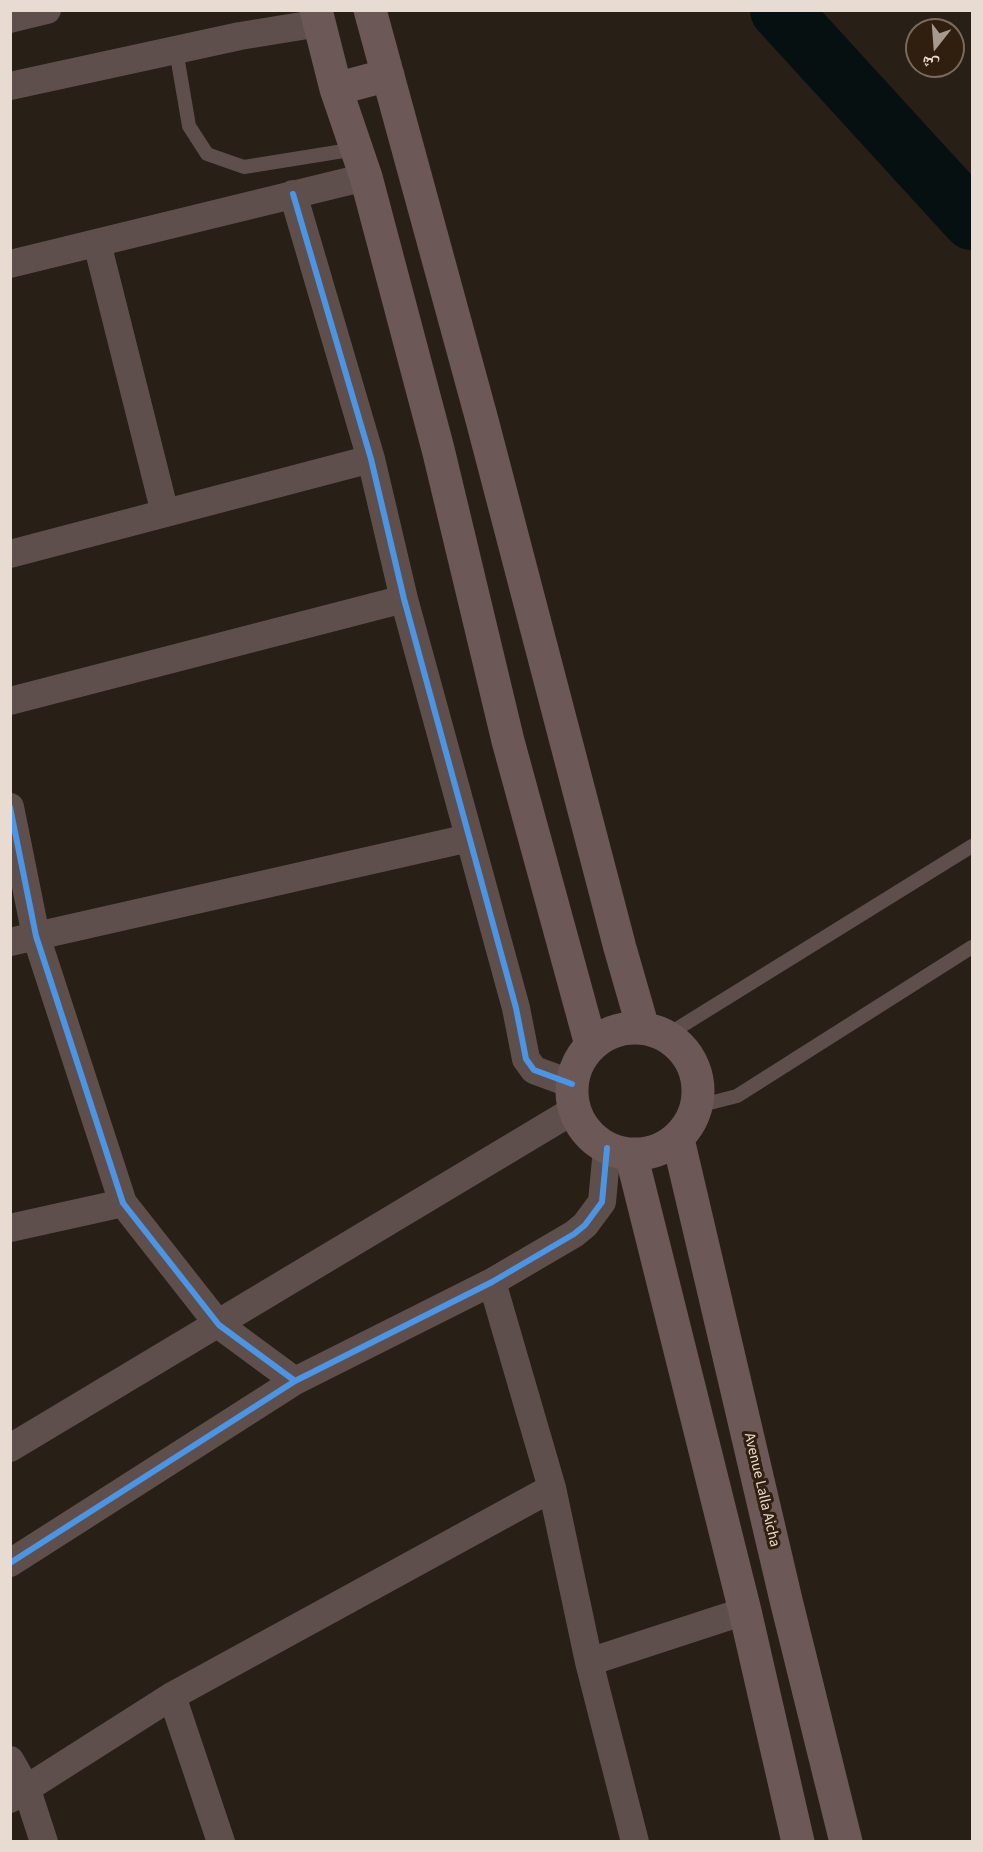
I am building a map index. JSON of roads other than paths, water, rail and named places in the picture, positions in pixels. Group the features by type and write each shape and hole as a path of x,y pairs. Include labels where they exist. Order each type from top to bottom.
{"main road":[{"path":"370,10 482,420 620,948 655,1031 687,1054 698,1079 698,1106 690,1124 678,1138 657,1151 619,1151 587,1133 573,1097 578,1063 591,1045 615,1031 655,1031"},
{"path":"318,17 336,88 361,163 438,449 508,741 591,1045"},
{"path":"336,88 388,75"},
{"name":"Avenue Lalla Aicha","path":"678,1138 786,1600 846,1842"},
{"path":"619,1151 745,1611 798,1842"}],"street":[{"path":"10,19 47,10"},
{"path":"10,86 318,17"},
{"path":"10,264 293,194 361,163"},
{"path":"10,1448 219,1325 573,1097 534,1070 526,1059 516,1008 404,599 371,459 293,194"},
{"path":"97,243 165,513"},
{"path":"10,554 371,459"},
{"path":"10,700 404,599"},
{"path":"10,807 23,939 123,1203 219,1325 295,1381"},
{"path":"23,939 469,838"},
{"path":"10,1563 295,1381 492,1282 585,1225 602,1202 619,1151"},
{"path":"10,1228 123,1203"},
{"path":"492,1282 552,1488 589,1662 635,1842"},
{"path":"19,1794 172,1696 552,1488"},
{"path":"589,1662 745,1611"},
{"path":"172,1696 221,1842"},
{"path":"10,1760 19,1794 44,1842"}],"lane":[{"path":"176,50 189,126 207,154 244,167 361,163"},
{"path":"655,1031 972,846"},
{"path":"698,1106 737,1096 972,947"}],"waterway":[{"path":"780,10 972,220"}]}
